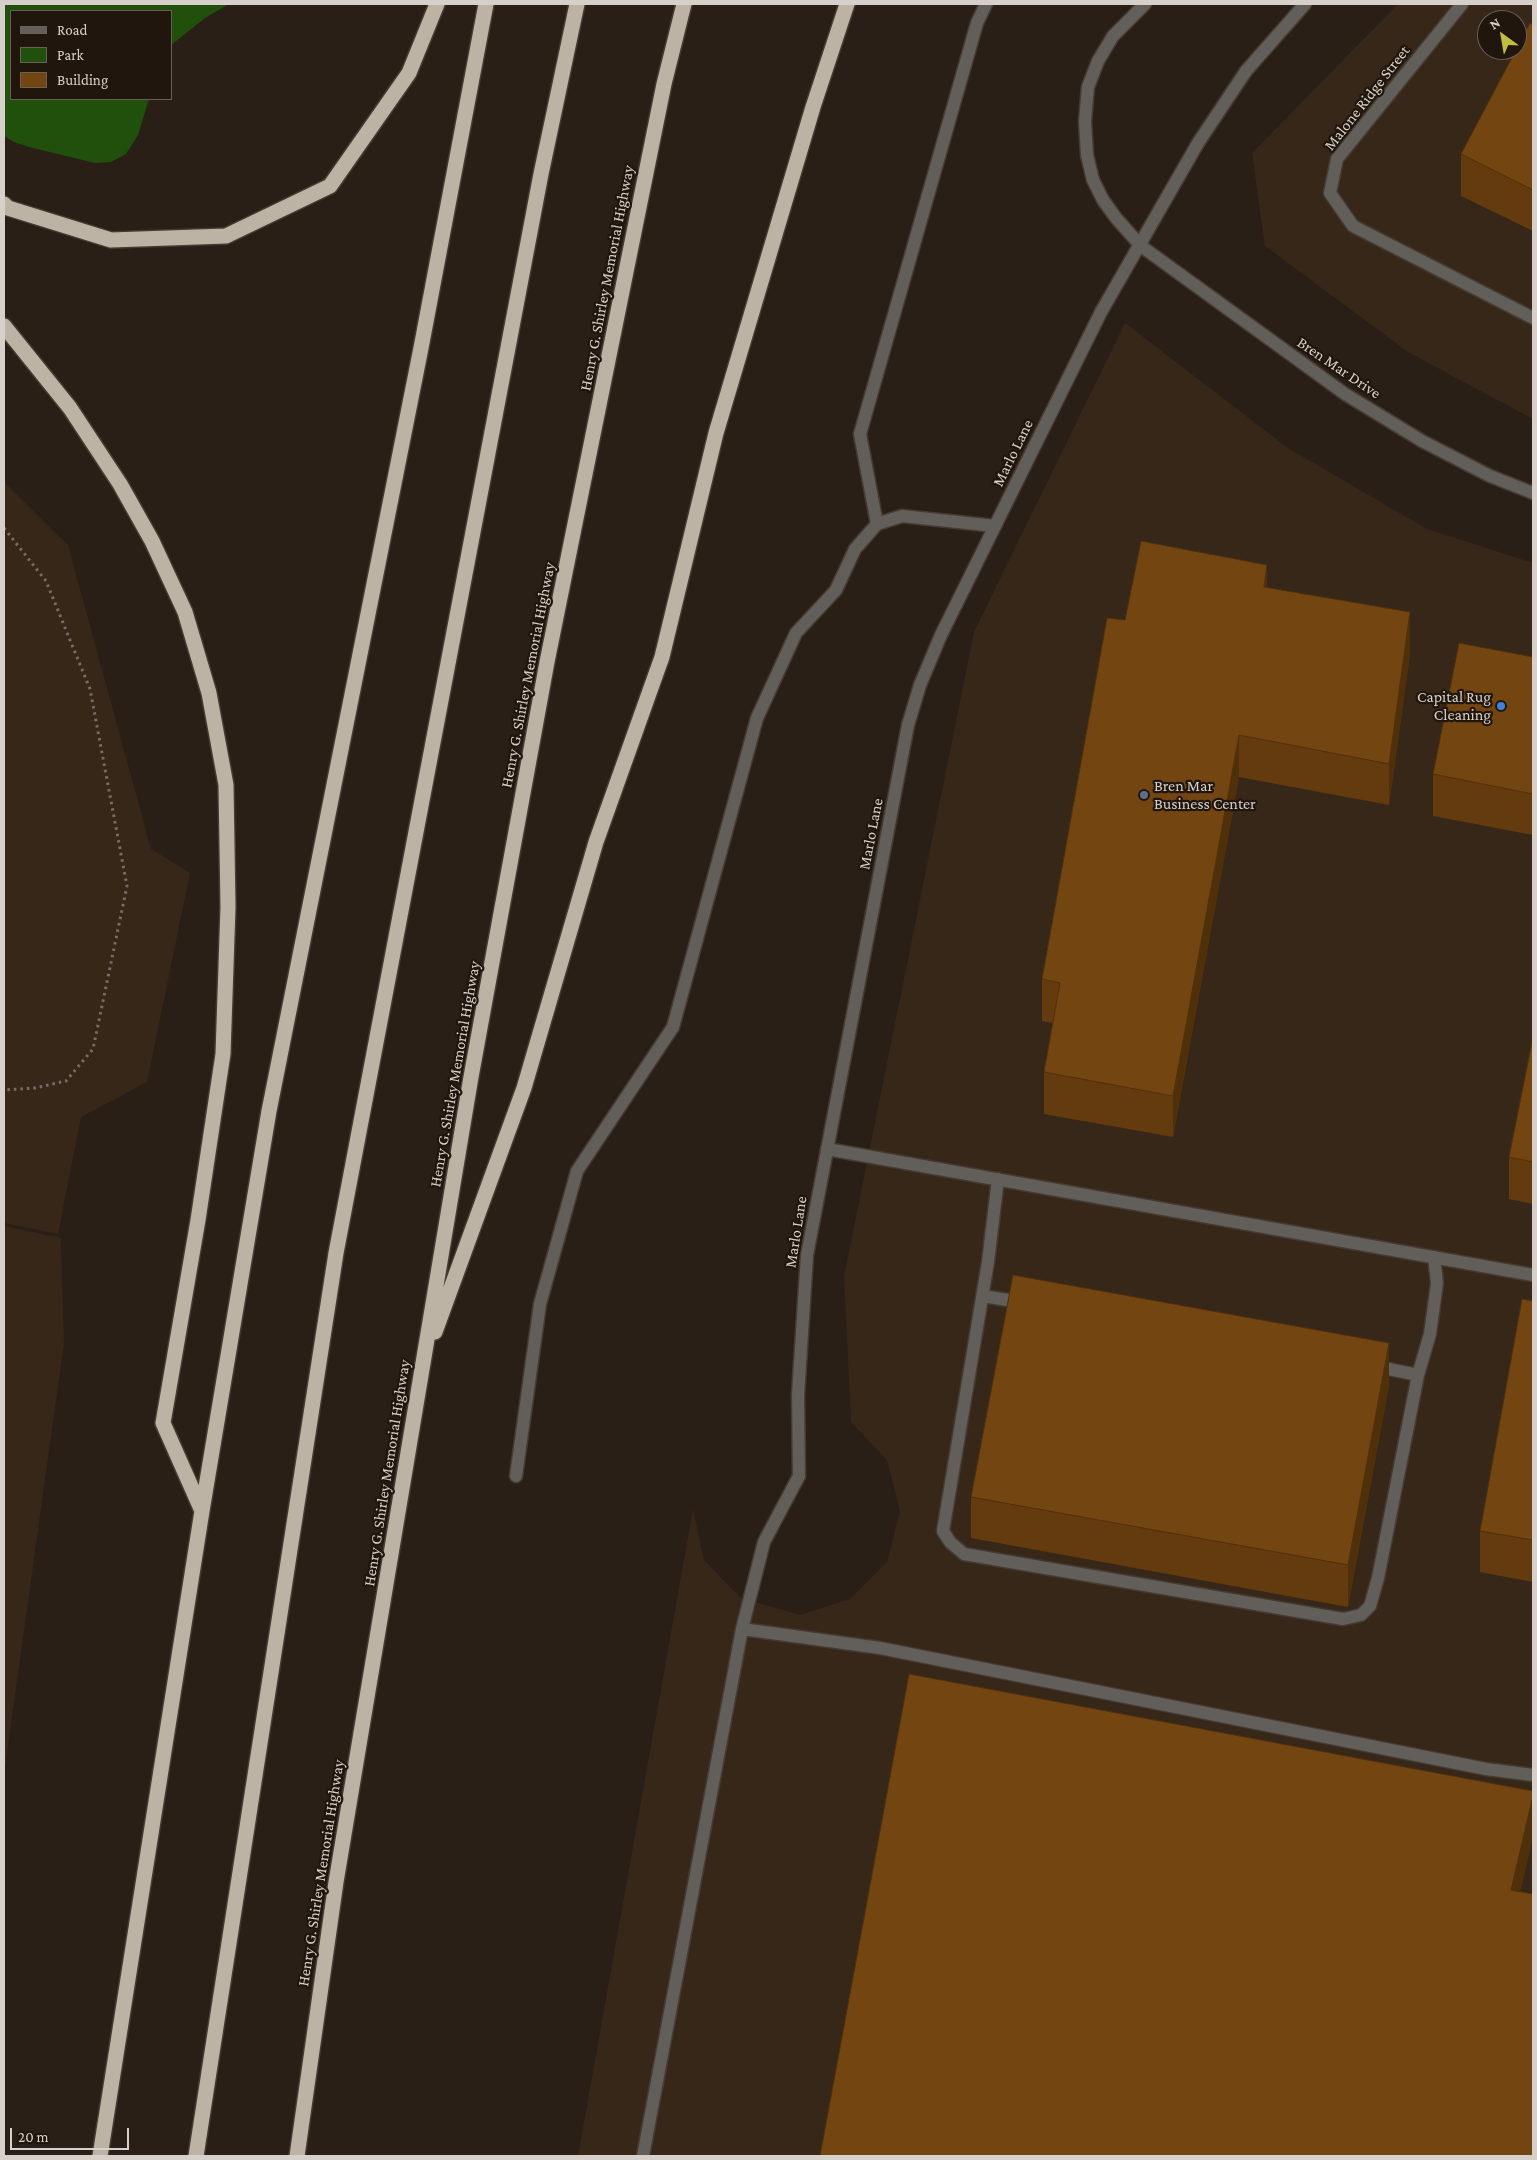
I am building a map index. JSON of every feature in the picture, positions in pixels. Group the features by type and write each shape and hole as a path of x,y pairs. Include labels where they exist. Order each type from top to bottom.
{"highway":[{"path":"4,204 8,208 111,240 226,236 330,186 409,73 437,4"},
{"path":"100,2156 202,1511 269,1111 421,348 486,4"},
{"path":"196,2156 336,1254 541,174 577,4"},
{"name":"Henry G. Shirley Memorial Highway","path":"296,2156 336,1882 471,1077 547,662 662,93 684,4"},
{"path":"422,1366 524,1088 596,842 662,658 716,433 839,27 849,4"},
{"path":"4,326 70,408 120,484 152,541 188,621 209,693 226,785 228,907 223,1054 198,1220 163,1423 202,1511"}],"street":[{"path":"877,524 860,434 977,23 986,4"},
{"name":"Bren Mar Drive","path":"1145,4 1113,36 1098,61 1088,87 1085,121 1087,155 1093,180 1102,200 1141,246 1345,394 1422,441 1490,476 1533,493"},
{"path":"1141,246 1198,143 1246,71 1304,4"},
{"name":"Malone Ridge Street","path":"1462,4 1337,159 1330,193 1353,226 1533,318"},
{"name":"Marlo Lane","path":"742,1629 764,1542 799,1476 798,1395 807,1255 908,725 920,685 941,636 1101,312 1141,246"},
{"path":"516,1476 540,1304 577,1171 673,1027 757,718 796,633 836,590 855,549 877,524 902,516 995,526"},
{"path":"827,1149 1533,1275"},
{"path":"998,1179 983,1296 943,1531 950,1542 964,1554 1343,1619 1361,1616 1370,1606 1378,1578 1418,1374 1430,1334 1437,1283 1434,1257"},
{"path":"983,1296 1041,1305"},
{"path":"1360,1363 1418,1374"},
{"path":"643,2156 742,1629 880,1648 1477,1767 1533,1774"}],"path":[{"path":"4,528 46,581 90,689 127,886 93,1049 66,1081 35,1088 4,1090"}],"shaded area":[{"path":"1398,4 1533,4 1533,419 1408,352 1265,246 1252,153"},
{"path":"1125,323 1288,448 1427,529 1533,563 1533,2156 578,2156 693,1509 704,1560 741,1598 800,1615 850,1599 887,1562 900,1511 887,1460 851,1422 844,1276 974,632"},
{"path":"4,482 68,545 151,849 190,873 147,1082 81,1117 58,1234 4,1223"},
{"path":"4,1226 61,1238 64,1343 4,1774"}],"green space":[{"path":"4,4 229,4 205,18 172,44 172,10 10,10 10,100 149,100 138,135 126,154 111,162 95,163 29,147 4,136"}],"building":[{"path":"1530,23 1533,25 1533,190 1461,154 1511,60 1527,60 1527,29"},
{"path":"1141,541 1267,565 1264,587 1410,612 1389,764 1239,735 1173,1096 1044,1072 1060,983 1042,979 1107,618 1125,620"},
{"path":"1459,643 1533,657 1533,794 1433,774"},
{"path":"1533,1037 1533,1162 1509,1157"},
{"path":"1013,1275 1389,1343 1348,1565 971,1497"},
{"path":"1522,1299 1533,1301 1533,1540 1480,1531"},
{"path":"909,1674 1533,1791 1511,1890 1533,1894 1533,2156 820,2156"}],"place":[{"name":"Capital Rug Cleaning","path":"1501,706"},
{"name":"Bren Mar Business Center","path":"1144,795"}]}
